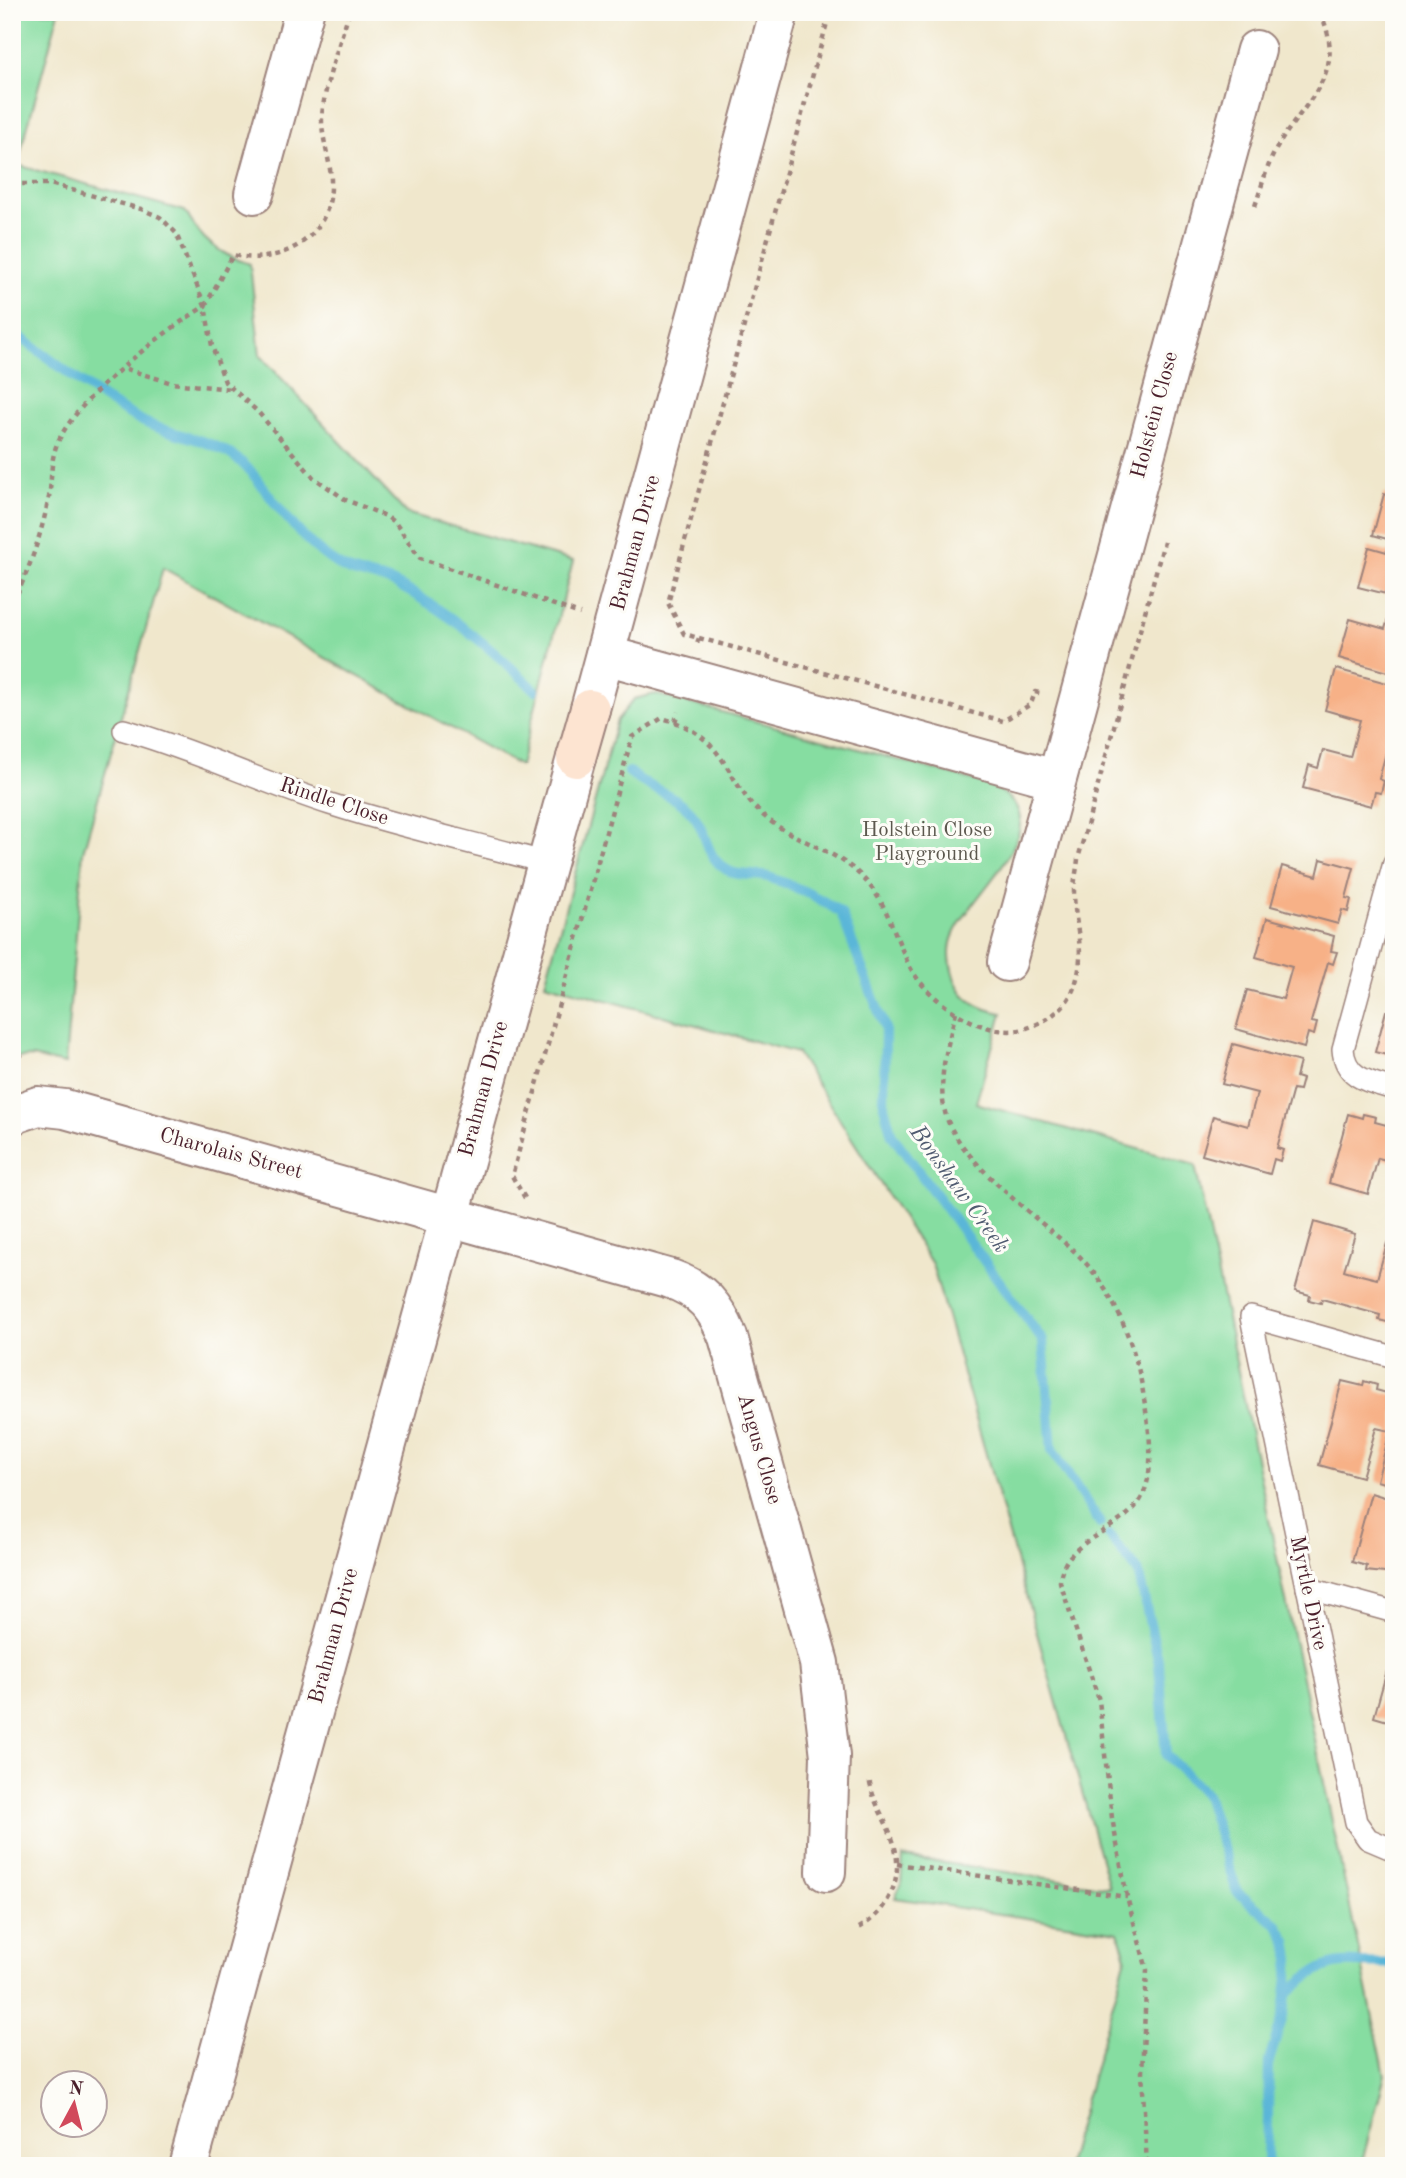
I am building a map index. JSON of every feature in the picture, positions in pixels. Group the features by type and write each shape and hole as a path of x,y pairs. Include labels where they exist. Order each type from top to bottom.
{"street":[{"path":"254,194 304,12"},
{"name":"Brahman Drive","path":"188,2166 609,640 779,12"},
{"name":"Holstein Close","path":"1007,962 1256,50"},
{"path":"609,640 687,676 1055,779"},
{"name":"Charolais Street","path":"12,1115 38,1106 55,1107 449,1216"},
{"name":"Angus Close","path":"449,1216 671,1279 692,1287 715,1309 728,1337 819,1663 830,1756 827,1872"}],"lane":[{"name":"Rindle Close","path":"124,730 180,746 222,766 331,804 547,863"},
{"path":"1394,863 1343,1049 1347,1064 1357,1078 1394,1089"},
{"name":"Myrtle Drive","path":"1394,1357 1251,1317 1356,1822 1368,1839 1394,1850"},
{"path":"1307,1588 1394,1612"}],"path":[{"path":"12,604 48,500 57,445 87,402 161,335 205,306 233,255 254,260 288,252 321,224 331,187 322,120 324,102 349,12"},
{"path":"830,12 668,603 684,634 1003,721 1031,704 1035,692 1118,716"},
{"path":"1252,220 1276,148 1315,98 1326,75 1330,37 1320,12"},
{"path":"12,184 50,184 142,209 160,217 176,233 205,306 217,364 230,389 258,412 313,477 346,500 386,516 396,524 420,558 609,640"},
{"path":"125,368 172,383 230,389"},
{"path":"676,722 703,734 719,752 750,801 763,815 786,832 827,851 863,877 890,918 916,977 967,1020 999,1031 1020,1030 1049,1018 1071,995 1082,959 1074,890 1078,859 1167,528"},
{"path":"687,676 699,638"},
{"path":"619,785 632,737"},
{"path":"956,1012 942,1075 943,1100 951,1127 991,1177 1026,1212 1073,1251 1097,1277 1136,1361 1145,1405 1150,1464 1143,1495 1125,1516 1090,1540 1068,1560 1060,1572 1060,1582 1099,1700 1112,1818 1127,1897 1147,1970 1142,2072 1147,2166"},
{"path":"12,1034 23,1061"},
{"path":"897,1864 1127,1897"}],"green space":[{"path":"12,12 59,12 17,165 185,211 197,230 212,245 229,256 250,264 260,355 406,513 573,561 520,766 163,568 83,852 65,1064 32,1057 12,1058"},
{"name":"Holstein Close Playground","path":"655,694 980,782 1007,796 1019,813 1019,833 1010,854 964,916 951,946 952,971 959,989 981,1007 1002,1013 976,1103 1195,1165 1385,2075 1361,2166 1067,2166 1126,1957 1118,1932 895,1898 901,1884 903,1857 1109,1887 932,1264 797,1053 545,983 617,720 634,699"}],"building":[{"path":"1384,494 1394,497 1394,541 1373,535"},
{"path":"1369,547 1394,554 1394,596 1358,587"},
{"path":"1394,599 1394,674 1339,658 1350,619 1385,629"},
{"path":"1336,669 1394,685 1394,723 1379,779 1384,781 1381,793 1375,792 1371,806 1303,788 1309,765 1318,768 1323,750 1350,757 1360,720 1325,710"},
{"path":"1321,859 1354,868 1346,898 1351,899 1348,912 1342,910 1338,924 1271,906 1282,866 1317,876"},
{"path":"1267,918 1334,936 1331,951 1337,952 1333,964 1328,962 1311,1022 1317,1023 1314,1035 1308,1033 1304,1048 1236,1029 1247,990 1283,999 1292,967 1256,957"},
{"path":"1386,1011 1394,1013 1394,1057 1375,1052"},
{"path":"1233,1044 1300,1062 1296,1077 1302,1079 1299,1090 1293,1089 1277,1148 1283,1150 1280,1161 1274,1159 1270,1174 1202,1155 1213,1116 1248,1126 1257,1093 1222,1084"},
{"path":"1348,1114 1362,1118 1363,1114 1376,1117 1375,1122 1394,1127 1394,1162 1378,1158 1368,1194 1329,1183"},
{"path":"1314,1222 1355,1234 1344,1270 1361,1275 1377,1279 1387,1243 1394,1245 1391,1323 1379,1320 1380,1315 1322,1299 1321,1303 1309,1300 1310,1295 1295,1291"},
{"path":"1342,1381 1363,1386 1364,1381 1377,1385 1376,1390 1394,1395 1394,1486 1377,1481 1390,1431 1376,1428 1362,1477 1319,1465"},
{"path":"1371,1493 1394,1500 1394,1574 1366,1571 1367,1566 1352,1562"},
{"path":"1394,1649 1394,1723 1374,1717"}],"waterway":[{"name":"Bonshaw Creek","path":"12,331 93,391 144,422 213,445 239,460 295,527 330,560 347,570 389,581 434,606 486,646 535,690"},
{"name":"Bonshaw Creek","path":"629,772 688,809 699,824 716,861 723,867 734,873 764,876 787,884 841,913 885,1028 884,1106 892,1135 1043,1341 1052,1450 1100,1523"},
{"name":"Bonshaw Creek","path":"1109,1536 1138,1571 1159,1664 1166,1755 1206,1795 1237,1892 1278,1925 1287,1941 1290,1959 1284,2013 1269,2061 1267,2166"},
{"path":"1286,1995 1304,1979 1327,1966 1343,1963 1394,1963"}]}
